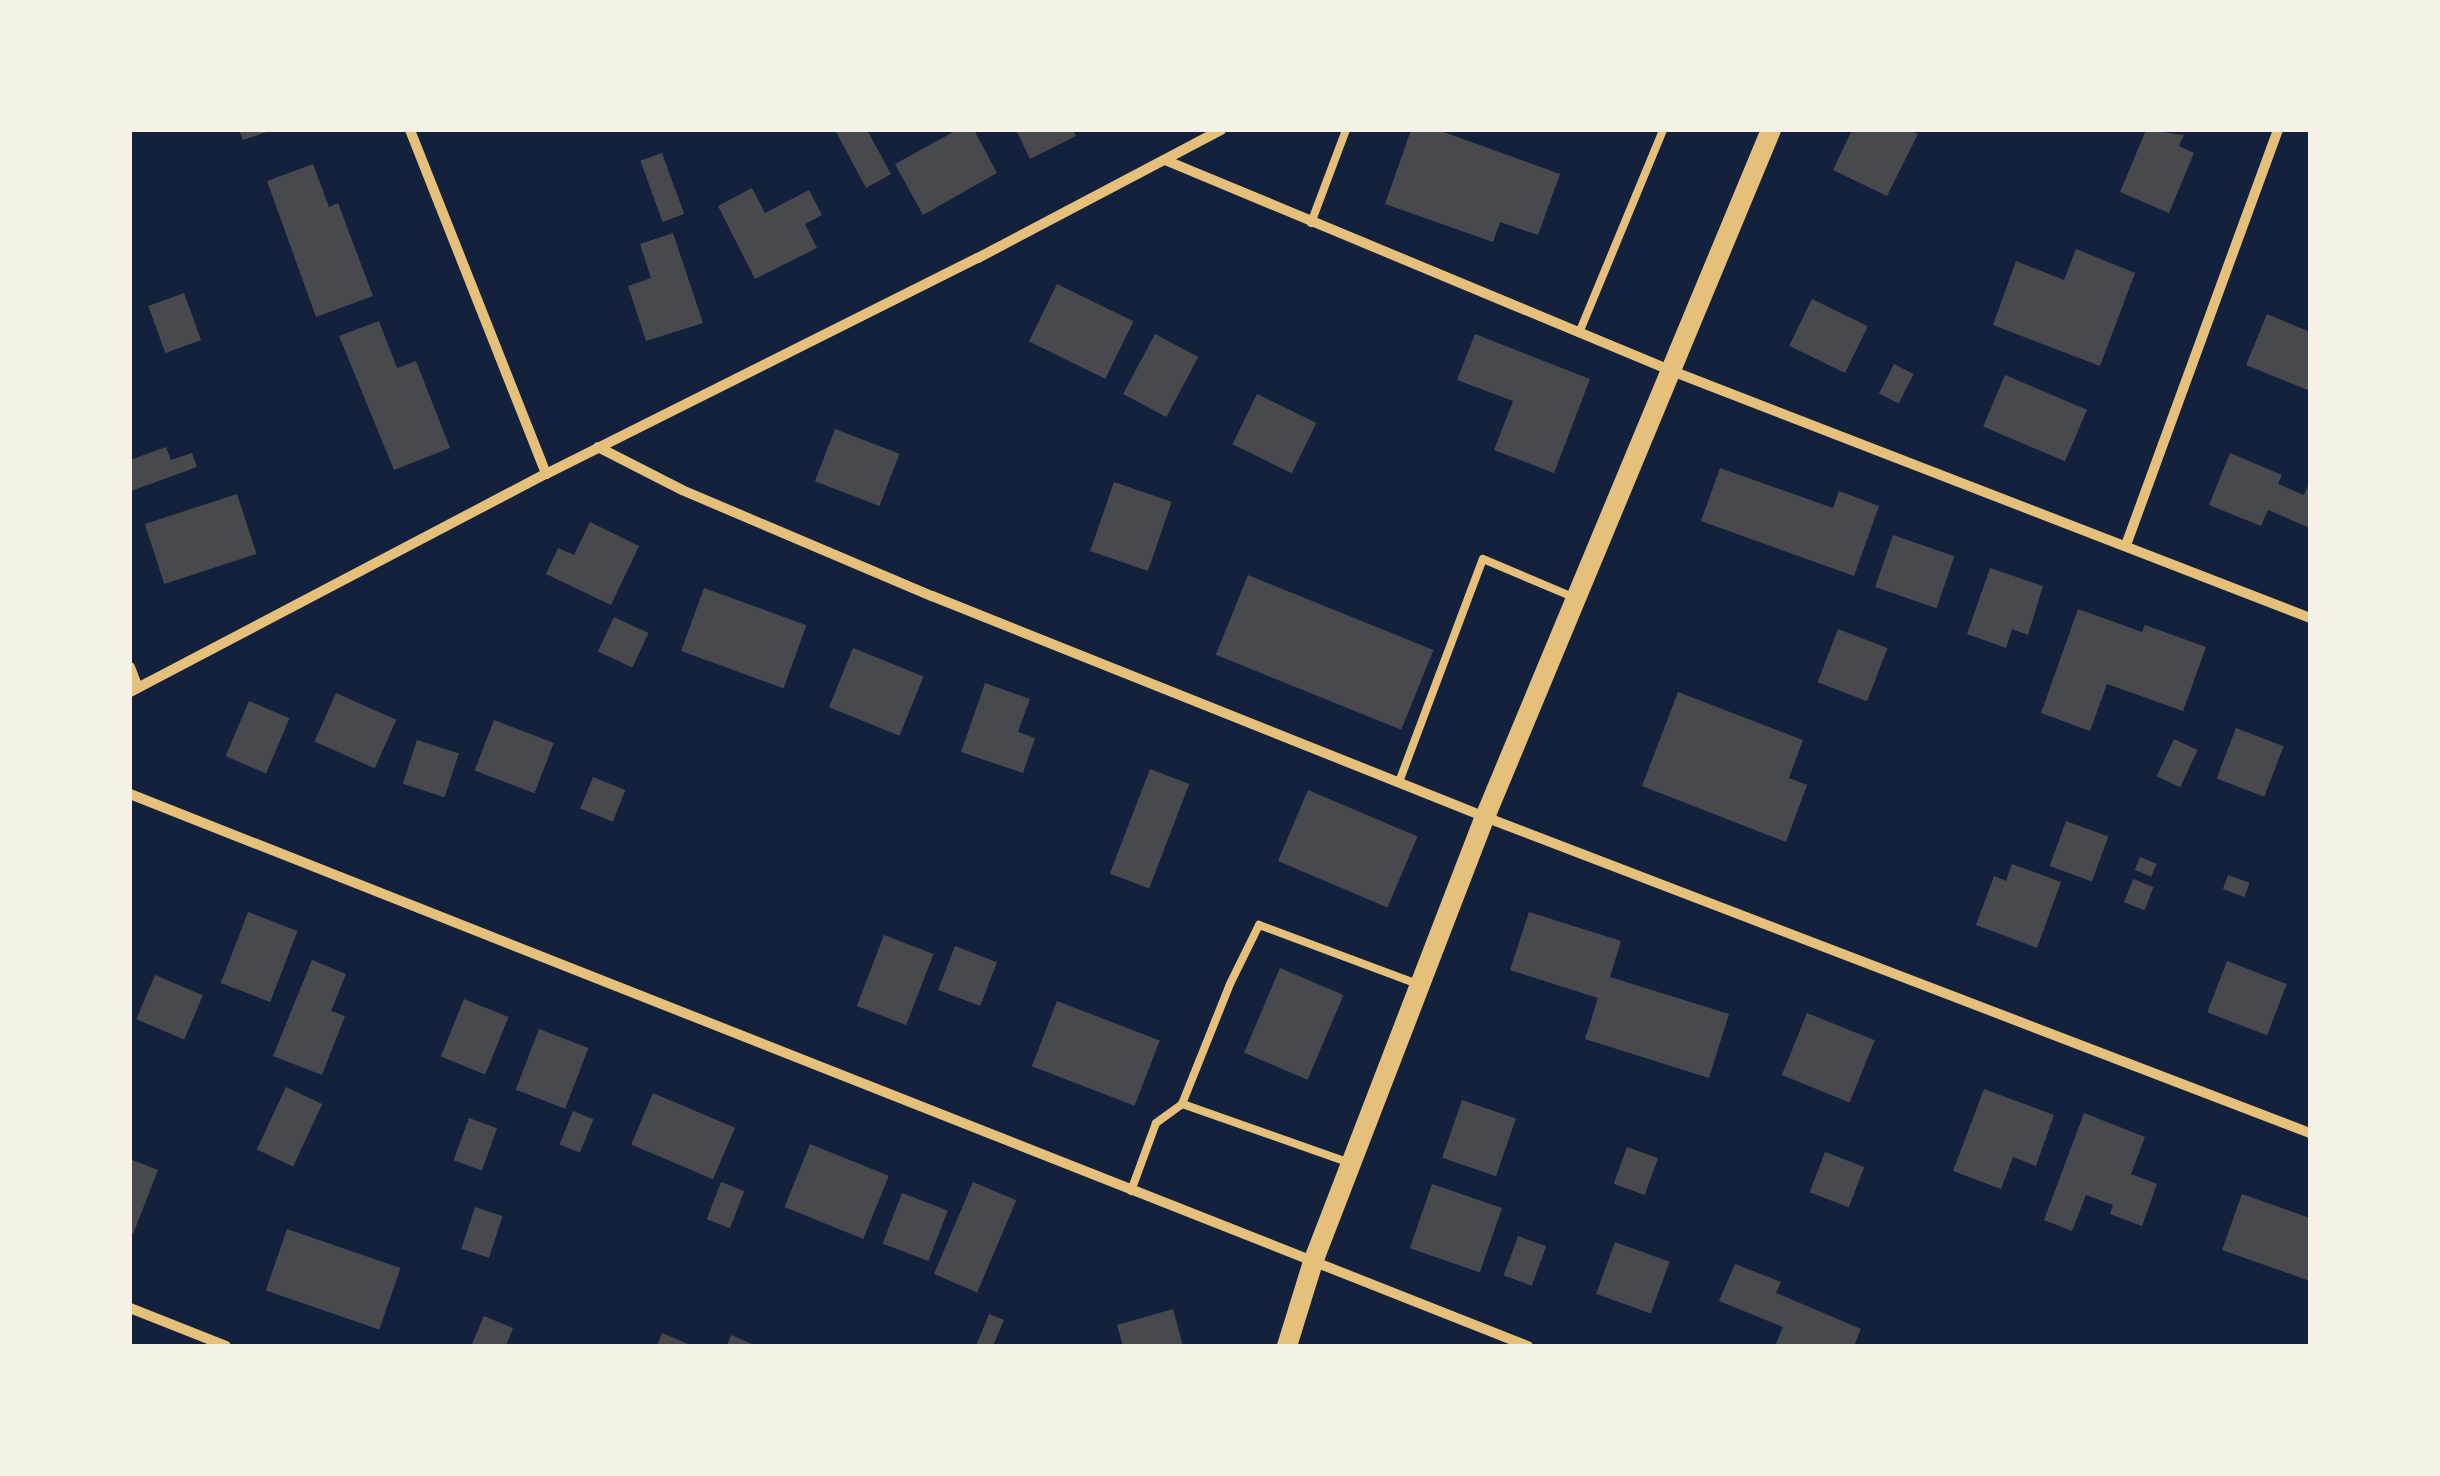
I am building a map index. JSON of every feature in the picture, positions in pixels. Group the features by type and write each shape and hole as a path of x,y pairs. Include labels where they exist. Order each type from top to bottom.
{"main road":[{"path":"1287,1346 1313,1262 1485,817 1771,130"}],"street":[{"path":"410,130 546,474"},
{"path":"130,667 134,690 598,447 1221,130"},
{"path":"2126,545 2278,130"},
{"path":"1165,160 1672,371 2310,618"},
{"path":"598,447 682,490 932,596 1485,817 2310,1132"},
{"path":"130,794 1528,1346"},
{"path":"130,1308 226,1346"}],"lane":[{"path":"1310,222 1346,130"},
{"path":"1579,333 1663,130"},
{"path":"1400,782 1484,559 1574,598"},
{"path":"1132,1191 1156,1123 1182,1104 1230,984 1259,925 1420,985"},
{"path":"1182,1104 1351,1164"}],"building":[{"path":"239,130 270,130 270,131 243,140"},
{"path":"835,130 867,130 891,174 866,188"},
{"path":"957,130 974,130 997,173 923,215 895,164"},
{"path":"1016,130 1073,130 1076,136 1030,159"},
{"path":"1411,130 1438,130 1560,174 1538,235 1500,222 1493,242 1385,204"},
{"path":"1852,130 1910,130 1918,134 1887,196 1833,170"},
{"path":"2146,130 2184,135 2179,146 2194,153 2169,213 2120,192"},
{"path":"662,153 684,214 663,222 640,161"},
{"path":"313,164 329,207 338,203 373,296 316,317 267,181"},
{"path":"752,188 765,213 809,190 822,215 805,224 817,248 755,279 718,206"},
{"path":"673,233 703,323 646,341 628,286 651,278 640,244"},
{"path":"2076,249 2135,273 2100,366 1993,325 2016,261 2064,280"},
{"path":"1057,284 1133,321 1105,379 1029,342"},
{"path":"184,293 201,340 165,353 148,306"},
{"path":"1812,299 1868,326 1845,373 1789,346"},
{"path":"2267,314 2310,332 2310,391 2246,365"},
{"path":"379,321 397,368 416,361 450,448 394,470 339,336"},
{"path":"1155,334 1198,357 1166,417 1123,394"},
{"path":"1475,334 1590,379 1554,473 1494,450 1513,401 1457,380"},
{"path":"1894,364 1914,374 1899,403 1879,393"},
{"path":"2005,375 2087,410 2065,461 1983,427"},
{"path":"1257,394 1316,423 1292,473 1232,444"},
{"path":"835,429 899,454 879,506 815,481"},
{"path":"166,447 171,460 192,453 197,467 131,491 130,460"},
{"path":"2230,453 2282,475 2278,484 2304,495 2310,481 2310,528 2268,510 2261,526 2209,505"},
{"path":"1720,468 1833,508 1839,491 1879,506 1854,576 1701,521"},
{"path":"1114,482 1172,502 1148,571 1090,551"},
{"path":"237,494 256,554 164,584 145,524"},
{"path":"590,522 639,546 611,605 546,574 558,548 574,555"},
{"path":"1893,535 1954,556 1937,608 1875,587"},
{"path":"1990,568 2043,586 2028,635 2012,629 2006,648 1967,634"},
{"path":"1248,575 1433,650 1401,730 1216,655"},
{"path":"704,588 806,625 784,688 681,651"},
{"path":"2078,609 2142,632 2145,625 2206,647 2183,711 2107,684 2090,731 2041,713"},
{"path":"614,617 648,633 632,667 598,651"},
{"path":"1838,629 1887,648 1867,701 1818,682"},
{"path":"853,648 923,676 899,736 829,707"},
{"path":"985,683 1030,699 1018,732 1035,738 1023,773 961,752"},
{"path":"1678,692 1803,740 1789,778 1807,785 1786,842 1642,786"},
{"path":"336,693 396,720 375,768 314,741"},
{"path":"249,701 290,718 266,773 226,756"},
{"path":"494,720 554,743 534,793 475,770"},
{"path":"2236,728 2284,746 2264,797 2217,778"},
{"path":"2174,739 2198,750 2180,787 2157,776"},
{"path":"417,740 459,754 445,797 403,784"},
{"path":"1150,769 1189,784 1149,889 1110,874"},
{"path":"593,777 625,790 613,822 580,809"},
{"path":"1308,790 1418,836 1387,907 1278,861"},
{"path":"2066,821 2108,836 2092,881 2050,866"},
{"path":"2140,857 2157,864 2151,877 2135,870"},
{"path":"2012,864 2061,882 2037,948 1976,925 1994,876 2006,881"},
{"path":"2228,875 2250,883 2244,897 2223,889"},
{"path":"2133,879 2154,887 2145,910 2124,902"},
{"path":"248,912 297,931 270,1002 221,983"},
{"path":"1529,912 1621,941 1610,977 1729,1014 1709,1078 1585,1039 1598,998 1510,970"},
{"path":"884,935 933,954 906,1025 857,1006"},
{"path":"955,946 997,962 980,1006 938,990"},
{"path":"312,960 346,974 331,1011 345,1016 322,1075 273,1056"},
{"path":"2227,961 2287,984 2267,1035 2207,1012"},
{"path":"1280,968 1344,995 1308,1080 1244,1053"},
{"path":"155,975 203,995 184,1040 136,1019"},
{"path":"464,999 509,1017 485,1074 441,1056"},
{"path":"1057,1001 1160,1040 1135,1106 1032,1066"},
{"path":"1807,1013 1875,1040 1850,1102 1782,1075"},
{"path":"539,1029 588,1048 565,1109 516,1090"},
{"path":"286,1087 322,1104 293,1166 257,1150"},
{"path":"1984,1089 2054,1115 2036,1166 2013,1157 2001,1189 1953,1171"},
{"path":"653,1093 735,1128 713,1179 631,1145"},
{"path":"1462,1100 1516,1119 1496,1176 1442,1158"},
{"path":"573,1111 593,1119 580,1153 560,1144"},
{"path":"2084,1113 2145,1137 2131,1174 2157,1184 2142,1226 2110,1214 2113,1205 2086,1195 2072,1231 2044,1220"},
{"path":"469,1118 497,1128 482,1171 454,1160"},
{"path":"810,1144 889,1176 863,1239 785,1207"},
{"path":"1627,1147 1658,1158 1645,1195 1614,1184"},
{"path":"1825,1152 1864,1167 1849,1207 1810,1192"},
{"path":"130,1159 158,1170 133,1234 130,1233"},
{"path":"721,1182 744,1191 730,1228 707,1219"},
{"path":"973,1182 1016,1200 977,1292 934,1274"},
{"path":"1432,1184 1502,1208 1480,1272 1410,1248"},
{"path":"902,1193 948,1211 928,1261 883,1243"},
{"path":"2242,1194 2310,1218 2310,1281 2222,1250"},
{"path":"475,1207 503,1216 489,1258 461,1249"},
{"path":"287,1229 400,1268 379,1330 266,1290"},
{"path":"1518,1236 1546,1246 1532,1286 1504,1275"},
{"path":"1615,1242 1670,1262 1651,1314 1596,1294"},
{"path":"1735,1264 1781,1282 1776,1293 1861,1329 1854,1346 1775,1346 1783,1327 1719,1301"},
{"path":"1173,1309 1183,1346 1123,1346 1117,1325"},
{"path":"989,1314 1004,1320 993,1346 976,1346"},
{"path":"484,1316 513,1328 506,1346 471,1346"},
{"path":"662,1333 693,1346 657,1346"},
{"path":"731,1335 757,1346 727,1346"}]}
